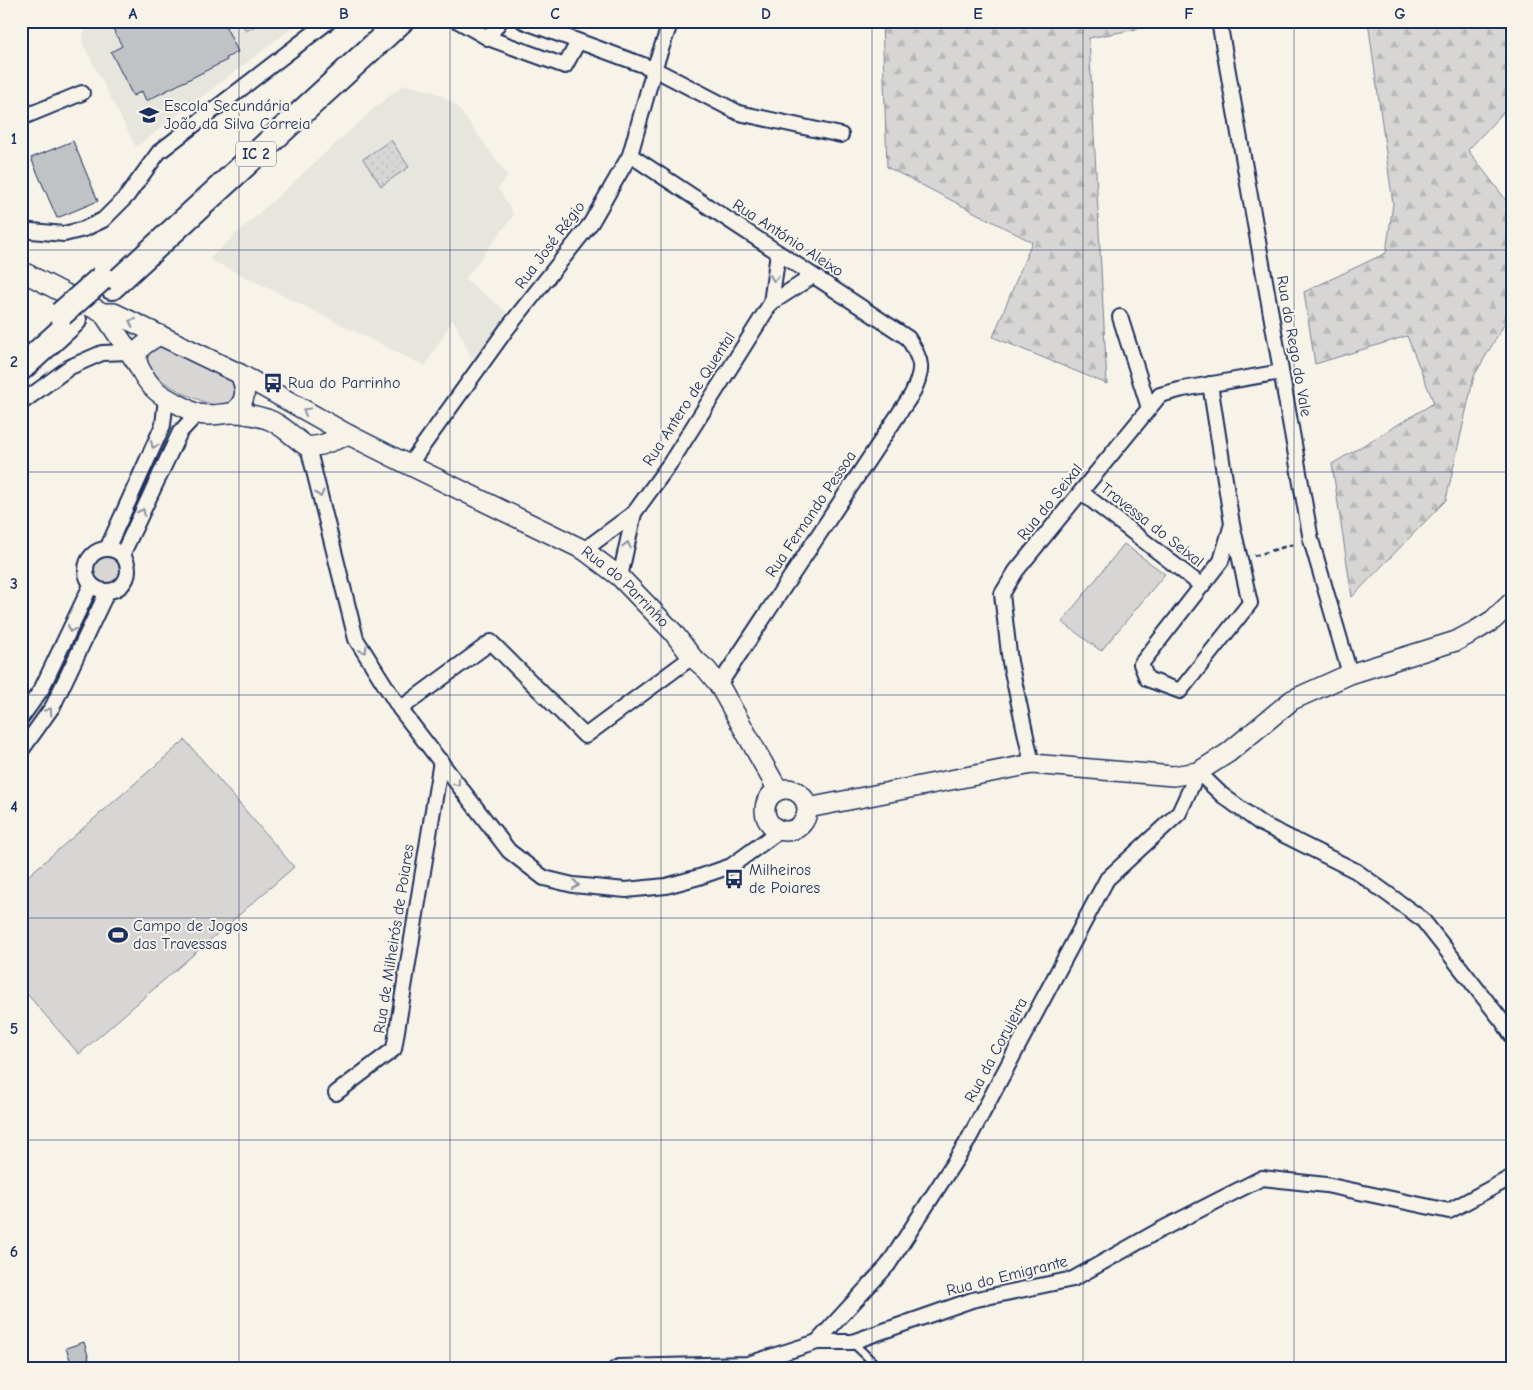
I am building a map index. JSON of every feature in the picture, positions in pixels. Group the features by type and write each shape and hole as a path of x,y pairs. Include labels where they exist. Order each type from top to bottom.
{"highway":[{"name":"IC 2","path":"107,282 383,21"},
{"name":"IC 2","path":"21,368 68,317 401,21"},
{"name":"IC 2","path":"21,351 68,317"}],"street":[{"path":"21,230 64,234 84,229 103,220 127,196 159,152 329,21"},
{"path":"458,21 488,38 565,66 578,42"},
{"path":"488,38 500,21"},
{"path":"523,21 654,69 739,112 841,135"},
{"name":"Rua José Régio","path":"408,465 506,330 591,223 630,155 654,69 671,21"},
{"name":"Rua do Rego do Vale","path":"1219,21 1311,540 1350,674"},
{"path":"21,118 82,93"},
{"name":"Rua António Aleixo","path":"630,155 908,338 920,358"},
{"name":"Rua Antero de Quental","path":"584,550 634,513 681,447 771,303 778,253"},
{"name":"Rua do Parrinho","path":"21,271 103,313 114,313 240,374 408,465 584,550 620,578 719,685 778,790"},
{"name":"Rua Antero de Quental","path":"771,303 813,276"},
{"name":"Rua do Parrinho","path":"103,313 146,381 157,393 197,414 218,416 233,413 278,423 288,430 296,440 308,447"},
{"path":"1120,317 1149,408"},
{"path":"21,403 70,367 102,352 133,358 138,355 142,345 160,335"},
{"name":"Rua Fernando Pessoa","path":"719,685 912,394 920,376 920,358"},
{"name":"Rua do Seixal","path":"1032,764 1010,662 1002,594 1016,571 1160,395 1183,389 1281,372"},
{"path":"233,413 241,406 246,387 240,374"},
{"path":"1210,384 1232,524 1250,603 1180,690 1147,679 1141,664 1222,561 1232,524"},
{"path":"107,549 163,426 166,398"},
{"path":"123,556 180,432 197,414"},
{"path":"349,434 321,445 308,447 356,639 400,709 509,851 544,878 573,885 626,890 666,886 699,878 731,866 779,831"},
{"name":"Travessa do Seixal","path":"1081,492 1202,586"},
{"name":"Rua Antero de Quental","path":"620,578 634,513"},
{"path":"107,549 116,551 123,556 128,570 126,581 118,589 107,592 91,585 86,574 88,562 95,552 107,549"},
{"path":"21,718 41,690 91,585"},
{"path":"21,752 53,706 107,592"},
{"path":"808,808 1032,764 1173,776 1198,772 1228,753 1292,700 1350,674 1456,641 1493,620 1512,602"},
{"path":"400,709 491,642 585,736 692,657"},
{"name":"Rua de Milheirós de Poiares","path":"336,1093 394,1049 441,761"},
{"path":"1198,772 1222,795 1260,823 1356,872 1422,918 1512,1036"},
{"name":"Rua da Corujeira","path":"817,1342 888,1265 966,1144 1106,879 1179,813 1198,772"},
{"path":"791,789 806,801 808,808 805,822 800,827 787,832 779,831 768,822 765,807 767,800 778,790 791,789"},
{"name":"Rua do Emigrante","path":"615,1369 619,1367 748,1364 817,1342 852,1342 972,1300 1073,1279 1262,1178 1326,1185 1449,1211 1512,1177"}],"lane":[{"path":"852,1342 880,1369"}],"path":[{"path":"1240,560 1311,540"}],"shaded area":[{"name":"Escola Secundária João da Silva Correia","path":"87,21 301,21 136,147 82,42"},
{"path":"403,85 429,90 456,105 508,176 498,188 514,215 465,279 507,312 474,362 453,319 425,366 209,259 377,106"}],"green space":[{"path":"241,21 265,21 246,31"},
{"path":"882,21 1179,21 1089,38 1107,384 993,337 1032,242 887,167"},
{"path":"1368,21 1512,21 1512,103 1468,150 1512,208 1512,311 1474,376 1446,500 1352,597 1332,464 1434,403 1407,336 1315,364 1304,292 1386,253 1393,204"},
{"path":"391,140 409,167 381,186 363,159"},
{"path":"157,345 167,346 237,382 235,399 224,404 212,404 173,388 154,374 148,367 146,358 148,353"},
{"path":"1124,544 1165,574 1101,651 1062,622"},
{"path":"107,557 116,561 120,570 116,579 107,583 98,579 94,570 98,561"},
{"name":"Campo de Jogos das Travessas","path":"185,740 294,867 79,1054 21,987 21,882"}],"building":[{"path":"119,21 223,21 238,52 226,58 227,60 146,101 142,91 133,96 111,52 122,46 111,25"},
{"path":"73,141 98,201 57,218 31,158"},
{"path":"84,1342 89,1359 72,1365 66,1348"}],"place":[{"name":"Escola Secundária João da Silva Correia","path":"149,115"},
{"name":"Rua do Parrinho","path":"273,383"},
{"name":"Milheiros de Poiares","path":"734,879"},
{"name":"Campo de Jogos das Travessas","path":"118,935"}]}
